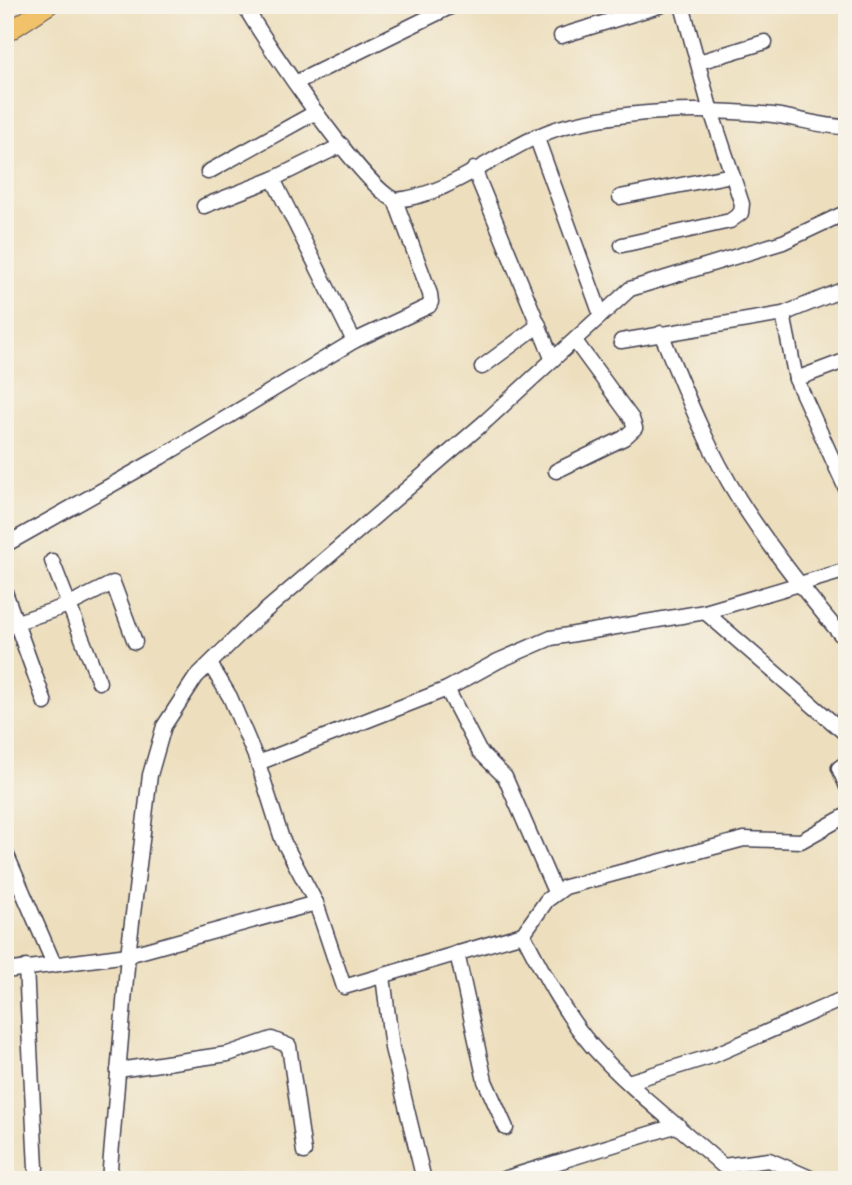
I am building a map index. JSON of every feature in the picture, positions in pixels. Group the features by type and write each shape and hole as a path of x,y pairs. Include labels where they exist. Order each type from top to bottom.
{"main road":[{"path":"5,34 50,5"}],"street":[{"path":"5,545 161,457 354,341 426,308 431,302 395,200 363,171 342,145 244,5"},
{"path":"297,82 454,5"},
{"path":"561,36 662,5"},
{"path":"622,245 737,217 742,204 710,108 682,5"},
{"path":"699,62 765,42"},
{"path":"395,200 420,194 536,136 587,122 710,108 847,127"},
{"path":"208,172 317,112"},
{"path":"536,136 601,315"},
{"path":"204,206 274,179 342,145"},
{"path":"474,169 552,358"},
{"path":"621,197 733,175"},
{"path":"274,179 354,341"},
{"path":"109,1180 128,955 146,804 156,751 175,707 210,664 250,624 487,420 630,289 783,243 847,212"},
{"path":"621,341 783,314 843,290 847,307"},
{"path":"783,314 796,379 847,491"},
{"path":"482,367 539,325"},
{"path":"662,333 686,393 738,498 799,584 847,642"},
{"path":"556,471 624,438 635,428 632,419 575,341"},
{"path":"796,379 847,360"},
{"path":"52,561 99,682"},
{"path":"258,763 447,689 498,661 551,638 705,612 847,570"},
{"path":"11,624 69,605 113,583 135,642"},
{"path":"5,592 11,624 45,703"},
{"path":"705,612 847,735"},
{"path":"210,664 230,697 258,763 282,839 316,903 344,987 523,934 555,892 744,839 801,841 847,815"},
{"path":"447,689 479,751 505,777 555,892"},
{"path":"847,762 839,768 847,787"},
{"path":"5,851 54,964"},
{"path":"5,971 128,955 316,903"},
{"path":"523,934 553,991 590,1044 628,1082 723,1166 769,1160 815,1180"},
{"path":"457,953 485,1080 506,1128"},
{"path":"26,967 36,1168"},
{"path":"383,976 392,1048 424,1180"},
{"path":"628,1082 712,1056 847,997"},
{"path":"118,1070 228,1054 272,1039 289,1046 304,1152"},
{"path":"500,1180 678,1125"}]}
